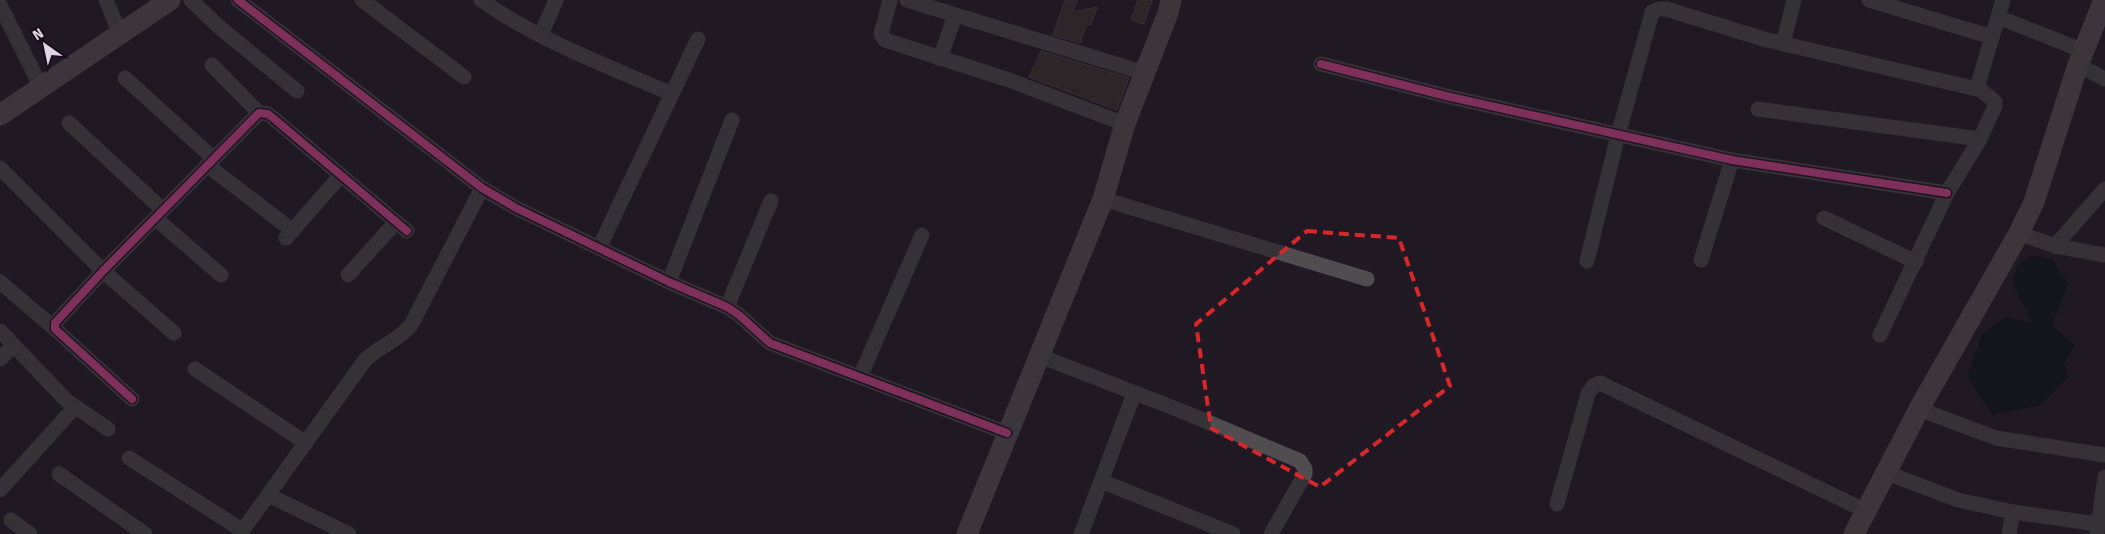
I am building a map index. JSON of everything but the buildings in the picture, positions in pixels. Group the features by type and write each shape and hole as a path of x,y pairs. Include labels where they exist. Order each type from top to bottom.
{"street":[{"path":"106,0 120,34"},
{"path":"0,115 170,0"},
{"path":"191,0 218,26 297,91"},
{"path":"238,0 482,188 516,208 739,314 770,343 1007,434"},
{"path":"362,0 464,77"},
{"path":"481,0 502,15 541,35 672,94"},
{"path":"541,35 556,0"},
{"path":"890,0 881,34 883,38 940,59 1009,80 1125,124"},
{"path":"907,0 1145,72"},
{"path":"967,534 1102,199 1125,124 1171,0"},
{"path":"1783,44 1794,0"},
{"path":"1869,0 1992,37"},
{"path":"1981,90 1978,84 2003,0"},
{"path":"1854,534 1919,409 2019,233 2034,202 2081,58 2104,0"},
{"path":"0,5 41,86"},
{"path":"1587,261 1618,135 1652,12 1666,9 1783,44 1981,90 1992,98 1996,106 1980,139 1947,193 1880,335"},
{"path":"940,59 955,15"},
{"path":"1998,17 2081,58 2105,79"},
{"path":"599,248 698,39"},
{"path":"1321,64 1446,96 1732,160 1947,193"},
{"path":"212,65 259,113 268,114 273,118 401,227 348,275"},
{"path":"125,78 210,162 289,234 341,176"},
{"path":"1758,109 1980,139"},
{"path":"55,330 55,323 103,271 259,113"},
{"path":"669,282 732,120"},
{"path":"69,123 221,275"},
{"path":"1701,260 1732,160"},
{"path":"0,168 103,271 174,333"},
{"path":"129,458 241,532 365,360 373,352 403,336 412,325 482,188"},
{"path":"2054,246 2105,189"},
{"path":"1102,199 1367,279"},
{"path":"727,308 771,201"},
{"path":"1824,218 1916,262"},
{"path":"2019,233 2054,246 2105,255"},
{"path":"860,377 922,235"},
{"path":"0,282 132,399"},
{"path":"0,331 67,401 108,429"},
{"path":"0,359 14,345"},
{"path":"1040,356 1300,460 1305,469 1305,474 1271,534"},
{"path":"195,369 306,443"},
{"path":"1558,504 1588,394 1593,386 1600,383 1866,511"},
{"path":"1081,534 1134,394"},
{"path":"0,490 75,407"},
{"path":"1919,409 1996,438 2105,455"},
{"path":"1886,473 1958,500 2097,529 2105,489 2105,477"},
{"path":"59,474 145,534"},
{"path":"1102,481 1233,534"},
{"path":"268,495 349,534"},
{"path":"2009,534 2013,512"},
{"path":"11,520 30,534"}],"highlighted area":[{"path":"1307,231 1399,238 1450,386 1320,487 1211,428 1196,324"}],"shaded area":[{"path":"2033,255 2052,259 2068,283 2052,326 2075,345 2064,363 2068,377 2041,405 1992,415 1967,376 1983,332 2006,317 2032,322 2013,285 2017,265"}],"cycle path":[{"path":"238,0 482,188 516,208 669,282 727,307 739,315 770,343 1007,433"},
{"path":"1321,64 1446,96 1732,160 1947,193"},
{"path":"132,399 55,329 55,323 103,271 259,113 268,114 407,231"}]}
